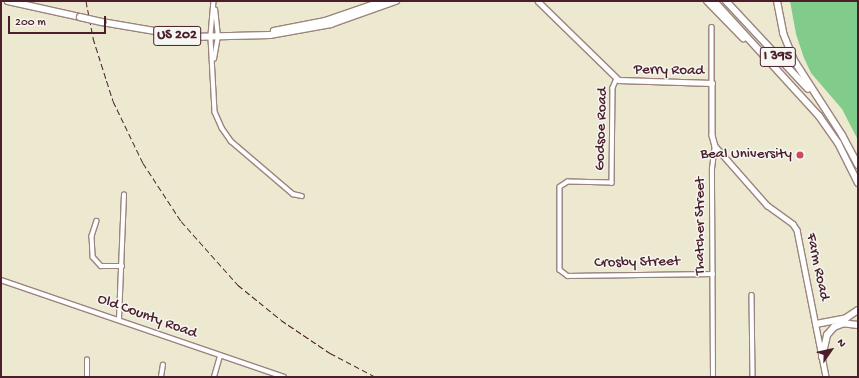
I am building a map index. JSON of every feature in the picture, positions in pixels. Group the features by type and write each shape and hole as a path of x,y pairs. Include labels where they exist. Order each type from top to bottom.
{"highway":[{"name":"US 202","path":"8,1 102,22 167,34 212,38 286,33 325,25 396,1"},
{"name":"US 202","path":"254,35 325,21 383,1"},
{"path":"707,1 780,71"},
{"name":"I 395","path":"714,1 780,71 819,116 849,164 858,182"},
{"name":"I 395","path":"726,1 829,115 858,165"},
{"path":"777,1 783,33 793,58 829,115"},
{"path":"849,164 858,189"},
{"path":"816,324 846,318 858,310"},
{"path":"816,324 844,323 858,325"},
{"path":"822,357 827,335 834,327 844,323"}],"street":[{"path":"214,1 218,37 214,62"},
{"name":"Perry Road","path":"538,1 617,79 629,82 712,83"},
{"path":"215,8 212,38 215,112 222,128 231,141 293,194 302,196"},
{"name":"Thatcher Street","path":"712,27 712,135 715,146 712,165 713,377"},
{"name":"Godsoe Road","path":"562,273 559,267 558,191 562,185 568,182 612,183 613,88 617,79"},
{"name":"Farm Road","path":"715,146 767,206 796,228 826,377"},
{"path":"119,319 124,195"},
{"path":"97,221 92,236 93,257 101,266 122,266"},
{"name":"Crosby Street","path":"562,273 568,276 713,274"},
{"name":"Old County Road","path":"1,280 119,319 220,356 284,377"},
{"path":"752,295 753,377"},
{"path":"214,377 220,356"},
{"path":"87,360 87,377"},
{"path":"161,377 162,366"}],"green space":[{"path":"790,1 858,1 858,140 842,109 811,73 796,34"}],"railway":[{"path":"86,1 93,38 113,101 143,163 181,221 238,285 281,320 330,353 376,377"}],"place":[{"name":"Beal University","path":"800,155"}]}
